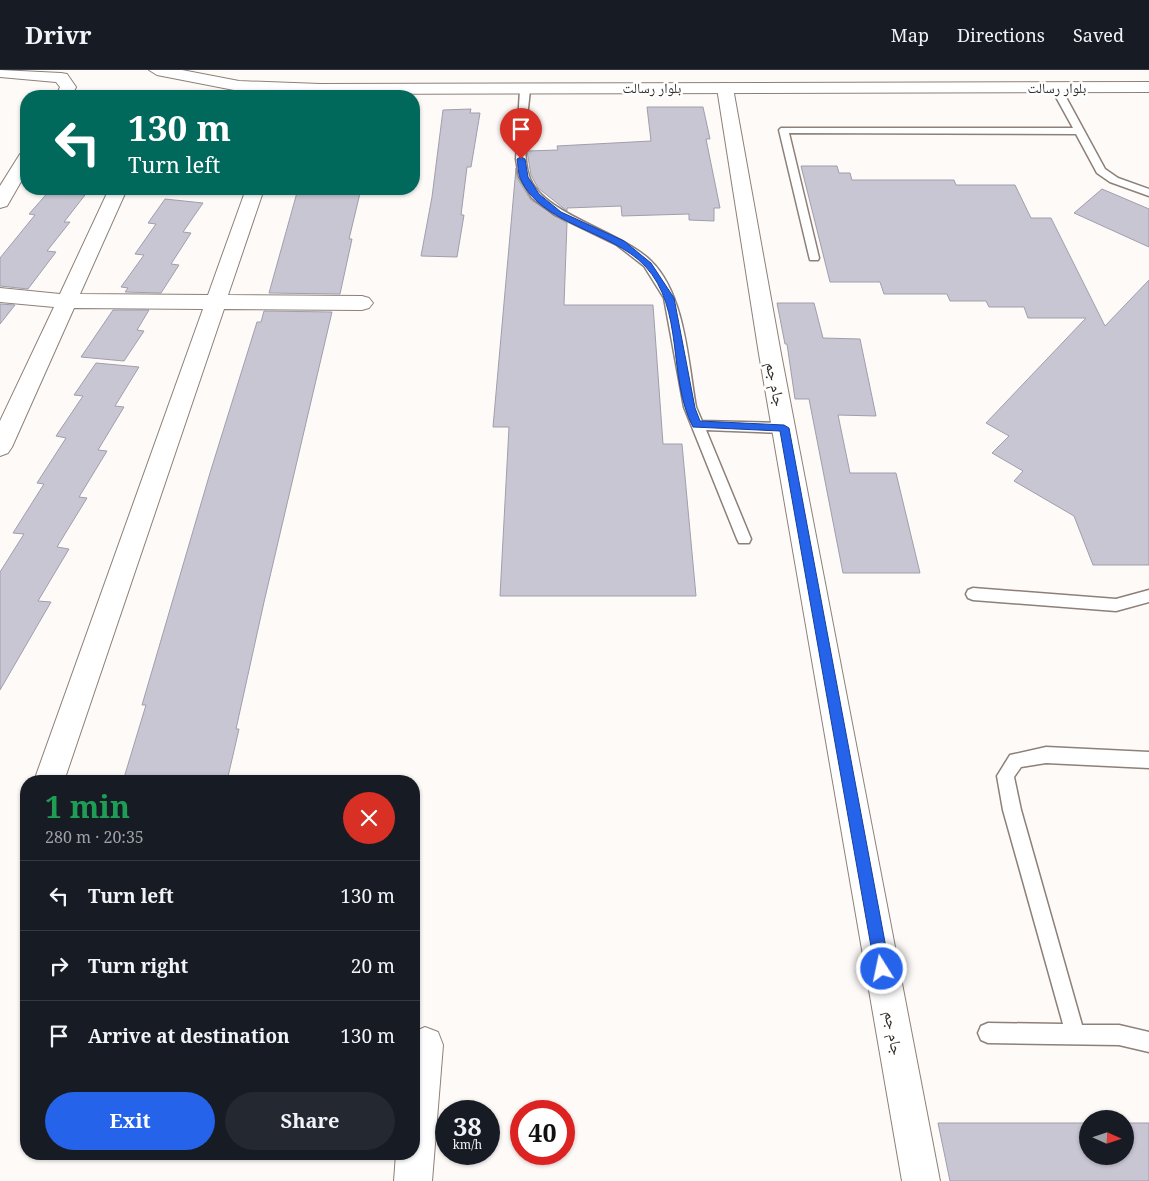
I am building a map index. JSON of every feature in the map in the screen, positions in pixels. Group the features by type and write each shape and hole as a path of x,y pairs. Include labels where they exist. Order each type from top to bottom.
{"street":[{"name":"بلوار رسالت","path":"157,70 239,86 320,89 1149,87"},
{"path":"1046,70 1056,88"},
{"path":"0,72 61,78 68,87 67,90"},
{"name":"جام جم","path":"725,88 784,428 921,1181"},
{"path":"0,202 20,168"},
{"path":"0,447 115,195"},
{"path":"51,775 217,303 253,195"},
{"path":"0,295 67,301 362,303"},
{"path":"420,1102 425,1046"},
{"path":"413,1181 415,1160"}],"lane":[{"path":"525,88 521,159 524,177 536,196 559,213 621,243 648,264 670,298 690,408 744,539"},
{"path":"1056,88 1101,171 1114,180 1149,193"},
{"path":"814,258 784,130 1079,131"},
{"path":"697,425 784,428"},
{"path":"973,594 1116,605 1149,596"},
{"path":"1074,1034 1004,776 1016,760 1046,755 1149,760"},
{"path":"988,1033 1119,1035 1149,1042"}],"building":[{"path":"647,107 703,107 710,139 706,139 720,208 714,208 714,221 689,220 689,214 622,216 621,206 567,208 567,211 538,188 531,175 527,151 558,150 557,146 651,141"},
{"path":"471,109 470,113 480,113 471,167 467,167 461,215 464,215 457,257 421,256 432,197 443,110"},
{"path":"801,166 837,166 839,173 850,173 852,180 954,180 956,185 1015,185 1031,218 1051,218 1105,326 1149,280 1149,565 1093,565 1074,516 1014,481 1023,471 992,453 1009,436 986,423 1086,318 1028,318 1024,307 989,307 986,301 950,301 947,294 884,294 880,282 830,282"},
{"path":"516,168 517,178 531,200 567,223 564,305 653,305 663,444 682,444 696,596 500,596 509,427 493,427"},
{"path":"1102,189 1149,209 1149,247 1074,213"},
{"path":"46,195 85,195 64,222 70,222 47,251 56,252 28,289 0,286 0,258 35,215 29,214"},
{"path":"296,195 360,195 349,239 352,239 340,294 269,293"},
{"path":"165,199 203,203 183,232 191,233 171,264 179,265 161,293 125,292 128,288 121,287 144,255 135,254 156,224 148,223"},
{"path":"777,303 814,303 823,338 860,339 876,416 838,415 850,473 896,473 920,573 843,573 809,399 795,399 787,344 785,344"},
{"path":"0,304 15,305 0,324"},
{"path":"113,310 149,310 137,330 144,331 124,361 81,357"},
{"path":"264,311 332,312 264,602 236,729 239,729 228,775 125,775 146,705 142,705 210,473 257,322 261,322"},
{"path":"96,363 139,367 115,406 124,407 98,450 107,451 79,497 87,498 57,547 69,549 38,601 51,602 0,690 0,572 24,534 13,533 44,484 37,483 66,438 56,436 83,396 74,395"},
{"path":"938,1123 1079,1123 1079,1165 1134,1165 1134,1123 1149,1123 1149,1181 950,1181"}],"route":[{"path":"521,159 524,177 536,196 559,213 621,243 648,264 670,298 690,408 697,425 784,428 882,969"}]}
